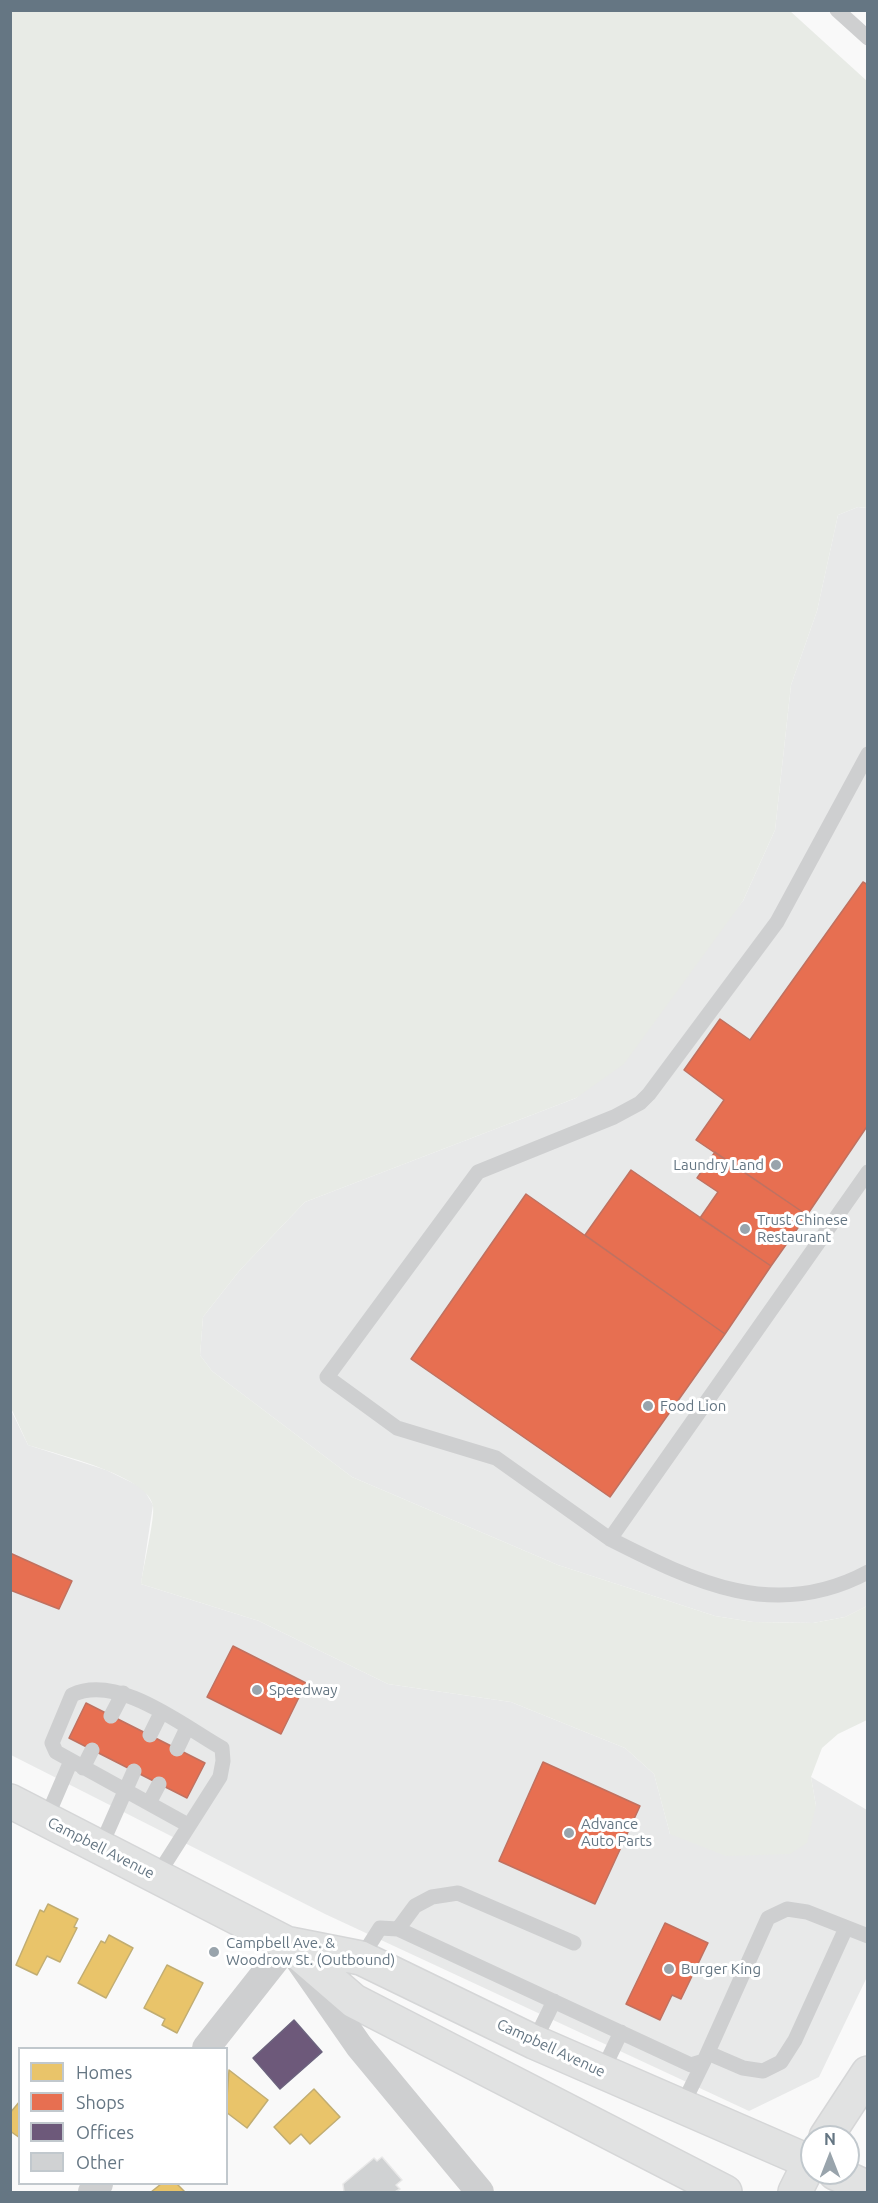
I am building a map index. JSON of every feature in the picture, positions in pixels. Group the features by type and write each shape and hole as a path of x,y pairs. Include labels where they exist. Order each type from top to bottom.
{"main road":[{"name":"Campbell Avenue","path":"10,1801 288,1944 354,2001 725,2193"},
{"name":"Campbell Avenue","path":"288,1944 361,1958 534,2042 681,2108 800,2151"},
{"path":"838,2125 867,2073"}],"street":[{"path":"208,2047 288,1944"},
{"name":"Campbell Avenue","path":"288,1944 359,2046 480,2193"}],"lane":[{"path":"837,10 867,38"},
{"path":"867,754 777,922 649,1094 640,1103 614,1117 477,1172 327,1377 397,1428 496,1458 610,1539 692,1578 744,1593 772,1596 830,1589 867,1572"},
{"path":"610,1539 867,1172"},
{"path":"158,1876 220,1777 223,1761 222,1748 123,1693 84,1690 72,1695 52,1743 56,1752 188,1825"},
{"path":"111,1716 123,1693"},
{"path":"150,1735 161,1713"},
{"path":"177,1749 187,1728"},
{"path":"46,1819 77,1764 92,1750"},
{"path":"100,1848 134,1771"},
{"path":"148,1803 159,1784"},
{"path":"398,1929 415,1905 432,1897 458,1893 484,1902 574,1943"},
{"path":"681,2108 768,1918 787,1909 807,1912 867,1936"},
{"path":"361,1958 380,1928 398,1929 692,2065 706,2057 743,2068 763,2071 781,2062 795,2040 846,1928"},
{"path":"534,2042 554,2001"},
{"path":"602,2072 621,2032"}],"shaded area":[{"path":"10,11 790,11 867,81 867,508 858,507 838,515 817,611 791,685 775,830 743,901 624,1064 576,1098 305,1202 240,1270 203,1317 200,1355 212,1371 352,1477 558,1565 715,1616 753,1622 813,1623 845,1617 867,1606 867,1720 838,1734 822,1748 811,1777 816,1806 807,1843 790,1854 726,1856 670,1834 654,1774 625,1748 511,1702 388,1684 259,1621 141,1584 153,1512 153,1506 147,1495 118,1475 99,1467 28,1445 11,1408"},
{"path":"858,507 867,508 867,1606 845,1617 813,1623 753,1622 715,1616 558,1565 352,1477 212,1371 200,1355 203,1317 240,1270 305,1202 576,1098 743,901 775,830 791,685 817,611 838,515"},
{"path":"10,1408 28,1445 106,1470 143,1488 153,1505 141,1584 259,1621 388,1684 511,1702 625,1748 654,1774 670,1834 816,1806 811,1777 867,1810 867,1977 819,2077 749,2111 325,1914 11,1755"}],"building: Homes":[{"path":"48,1904 78,1919 74,1927 77,1928 60,1962 47,1956 37,1975 16,1965 40,1910 44,1912"},
{"path":"109,1935 133,1948 106,1998 78,1983 101,1941 105,1943"},
{"path":"167,1965 203,1983 177,2033 162,2025 165,2019 144,2008"},
{"path":"229,2070 268,2100 247,2128 228,2114"},
{"path":"314,2089 340,2117 310,2144 301,2134 290,2144 274,2127"},
{"path":"18,2103 18,2137 10,2131 10,2113"},
{"path":"160,2185 178,2185 185,2192 151,2192"}],"building: Shops":[{"path":"863,882 868,885 868,1125 807,1215 696,1140 724,1100 684,1070 720,1019 750,1040"},
{"path":"715,1152 807,1215 771,1266 700,1218 718,1192 697,1178"},
{"path":"631,1170 771,1266 725,1334 585,1235"},
{"path":"526,1194 725,1334 610,1497 411,1359"},
{"path":"10,1553 72,1581 59,1609 10,1590"},
{"name":"Speedway","path":"233,1646 306,1683 281,1734 207,1697"},
{"path":"86,1703 205,1763 187,1798 69,1738"},
{"name":"Advance Auto Parts","path":"543,1762 640,1806 595,1904 499,1861"},
{"name":"Burger King","path":"665,1923 708,1943 681,1999 672,1995 660,2020 626,2004"}],"building: Offices":[{"path":"294,2020 322,2052 280,2089 253,2058"}],"building: Other":[{"path":"382,2157 402,2180 396,2185 400,2189 395,2192 344,2192 343,2184 374,2158 377,2161"}],"place":[{"name":"Laundry Land","path":"776,1165"},
{"name":"Trust Chinese Restaurant","path":"745,1229"},
{"name":"Food Lion","path":"648,1406"},
{"name":"Speedway","path":"257,1690"},
{"name":"Advance Auto Parts","path":"569,1833"},
{"name":"Campbell Ave. & Woodrow St. (Outbound)","path":"214,1952"},
{"name":"Burger King","path":"669,1969"}]}
